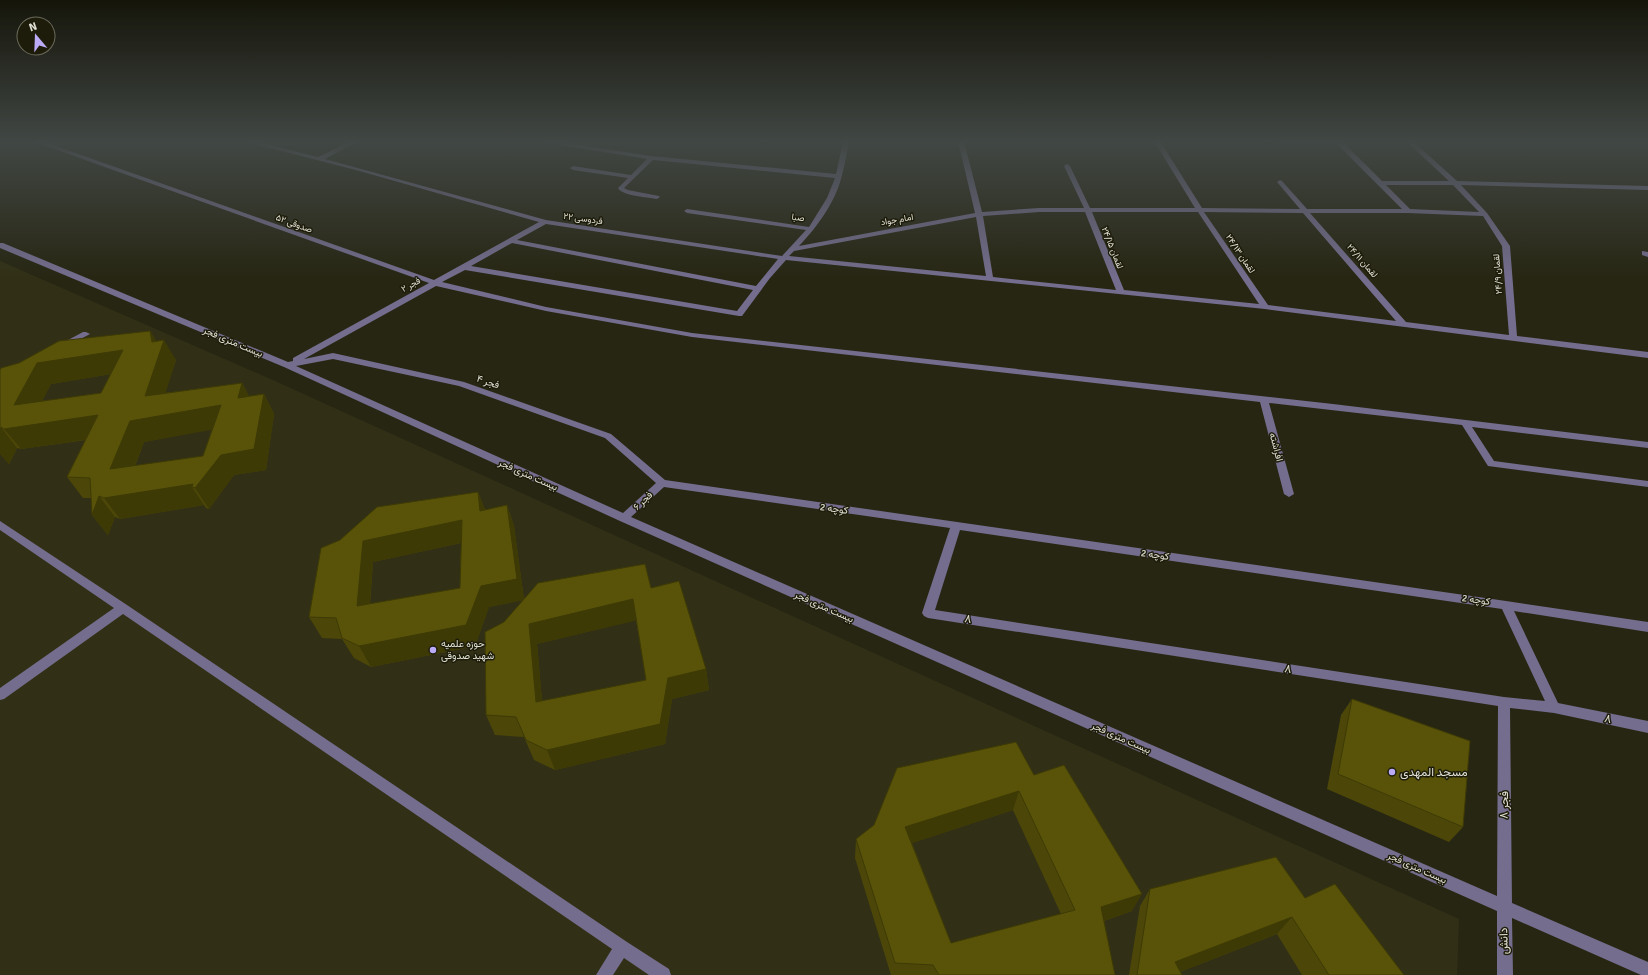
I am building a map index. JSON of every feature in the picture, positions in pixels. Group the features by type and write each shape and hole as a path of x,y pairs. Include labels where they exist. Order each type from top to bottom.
{"street":[{"name":"صدوقی ۵۲","path":"163,186 435,283 546,309 692,335 1648,445"},
{"name":"فردوسی ۲۲","path":"420,186 545,222 783,258 1120,291 1265,307 1648,356"},
{"path":"622,186 621,188 622,190 657,197"},
{"path":"463,267 739,314 783,258 811,229 830,198 835,186"},
{"path":"972,186 990,279"},
{"name":"لقمان ۲۴/۱۵","path":"1077,186 1088,210 1120,291"},
{"name":"لقمان ۲۴/۱۳","path":"1185,186 1265,307"},
{"name":"لقمان ۲۴/۱۱","path":"1284,186 1403,324"},
{"path":"1384,186 1408,211"},
{"name":"لقمان ۲۴/۹","path":"1458,186 1485,214 1506,246 1512,339"},
{"path":"1590,186 1648,188"},
{"name":"امام جواد","path":"793,248 978,214 1039,210 1408,211 1485,214"},
{"name":"صبا","path":"687,211 811,229"},
{"name":"فجر ۲","path":"287,365 545,222"},
{"path":"511,241 758,289"},
{"name":"بیست متری فجر","path":"0,245 287,365 624,518 1648,970"},
{"path":"50,351 86,334"},
{"name":"فجر ۴","path":"287,365 333,356 462,384 608,436 662,483"},
{"name":"افراشته","path":"1264,400 1289,494"},
{"path":"1465,423 1491,464 1648,484"},
{"name":"فجر ۶","path":"624,518 662,483"},
{"name":"کوچه 2","path":"662,483 1506,605 1648,627"},
{"path":"0,525 663,975"},
{"name":"۸","path":"956,526 928,613 1504,702 1554,708 1648,727"},
{"path":"1506,605 1554,708"},
{"path":"0,695 123,608"},
{"name":"فجر ۸","path":"1504,702 1504,907"},
{"name":"دانش","path":"1504,907 1505,975"},
{"path":"604,975 622,947"}],"shaded area":[{"name":"حوزه علمیه شهید صدوقی","path":"0,261 275,381 1459,919 1457,975 0,975"}],"building":[{"path":"150,331 152,342 164,340 145,396 242,383 238,398 264,394 254,449 221,455 195,488 192,487 193,484 104,498 99,496 92,515 90,478 67,477 98,415 4,429 1,427 0,429 1,368 19,363 59,341","holes":["123,350 101,393 14,405 37,363","221,405 203,456 110,469 130,421"]},
{"path":"478,492 480,511 507,505 517,579 481,586 466,625 359,646 342,638 336,618 309,617 321,548 340,540 377,507","holes":["462,520 460,588 357,606 363,541"]},
{"path":"645,564 651,588 679,581 706,669 668,678 660,724 547,750 526,740 516,717 486,715 485,632 504,622 538,583","holes":["633,599 646,680 536,702 529,624"]},
{"name":"مسجد المهدی","path":"1352,699 1470,741 1463,827 1338,774"},
{"path":"1016,742 1034,775 1064,765 1142,894 1101,907 1115,975 939,975 933,965 895,963 856,839 874,825 897,768","holes":["1019,791 1075,910 951,943 905,827"]},
{"path":"1276,857 1305,898 1335,884 1404,975 1329,975 1292,917 1175,962 1182,975 1137,975 1150,889"}],"place":[{"name":"حوزه علمیه شهید صدوقی","path":"433,650"},
{"name":"مسجد المهدی","path":"1392,772"}]}
